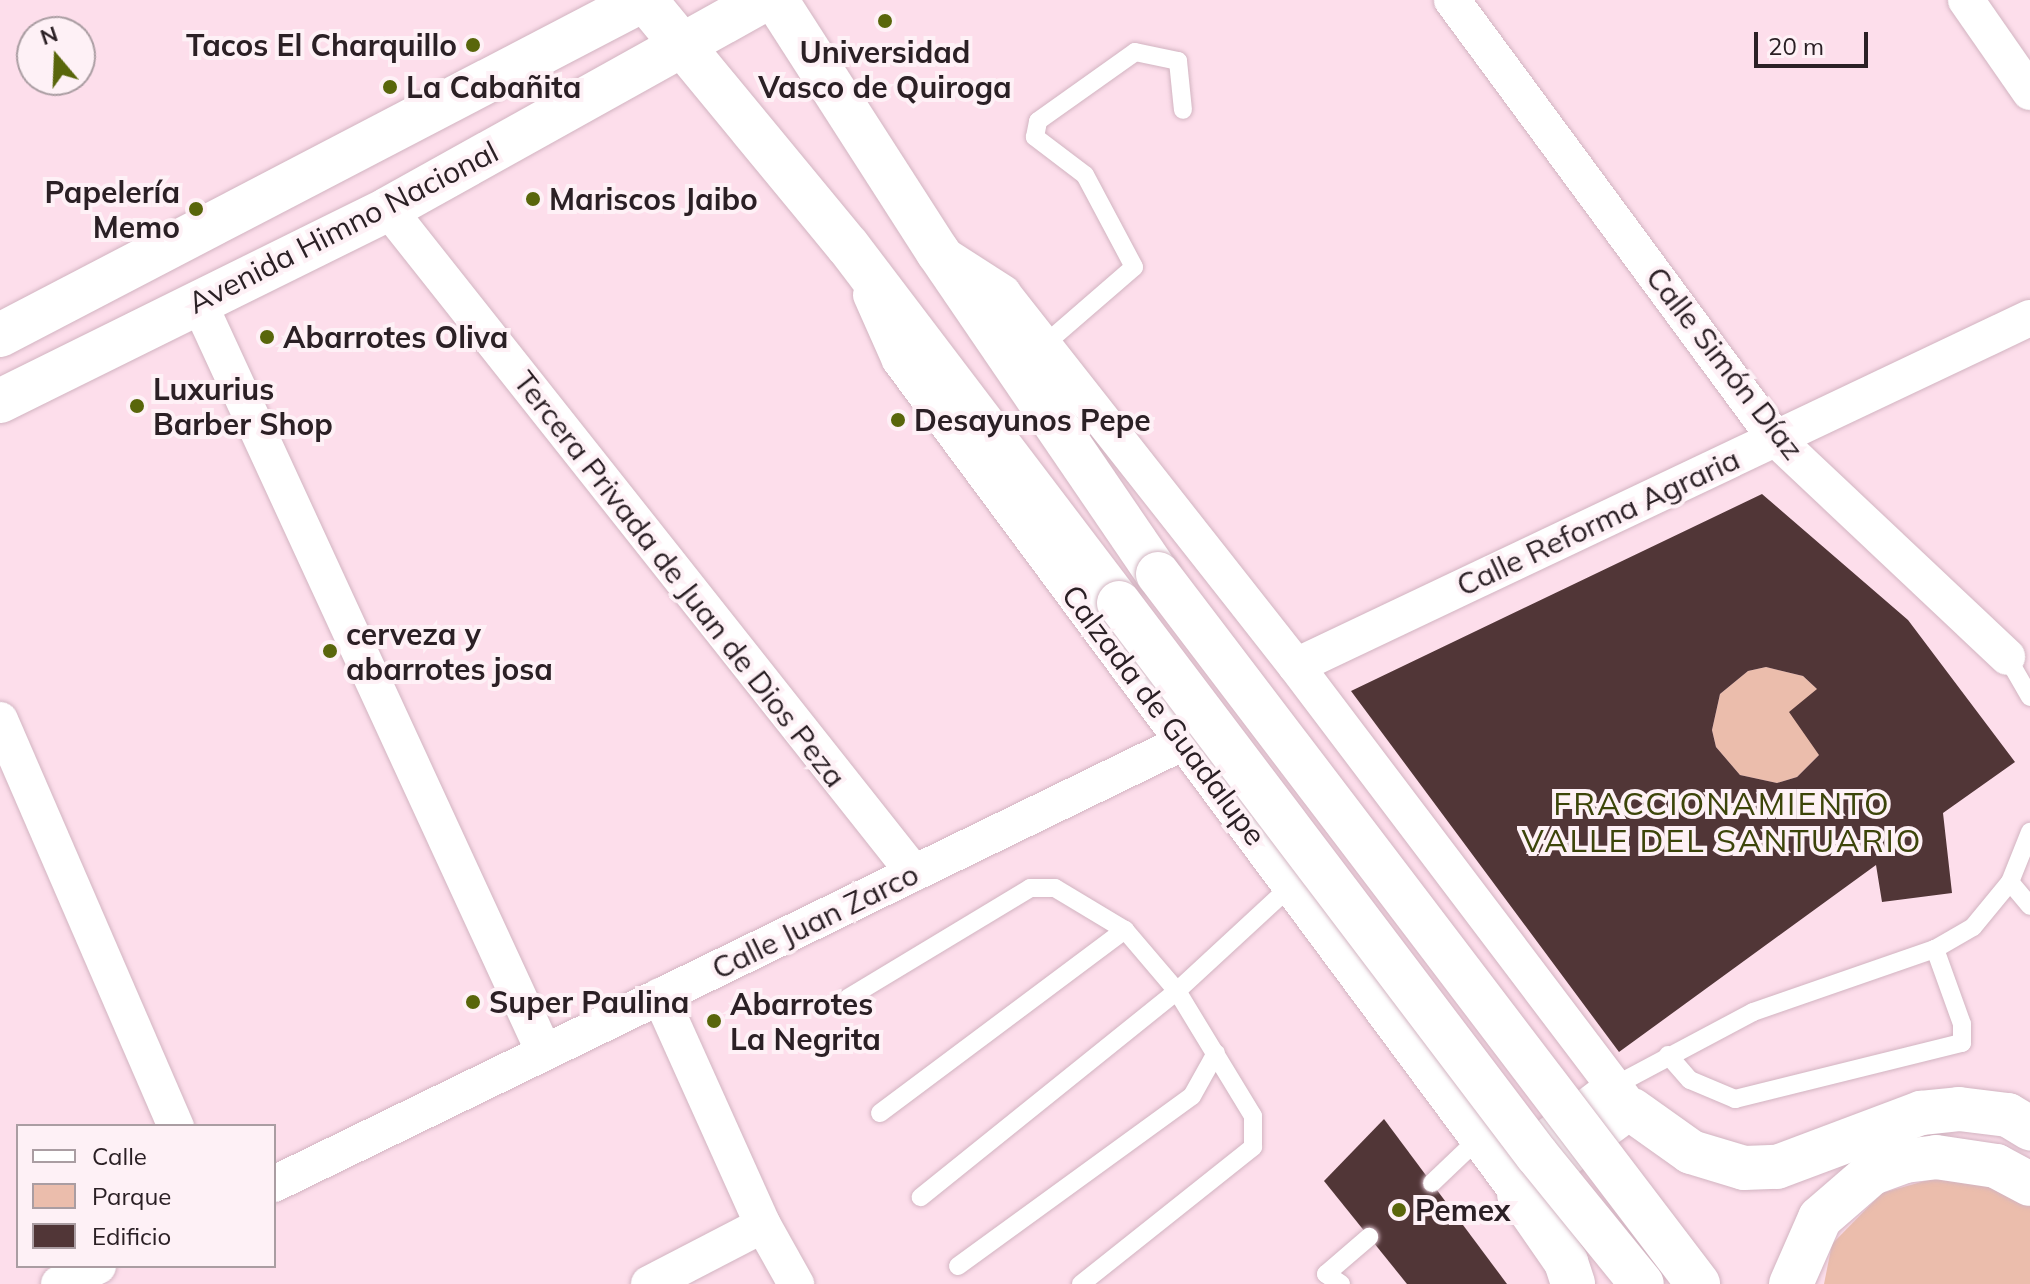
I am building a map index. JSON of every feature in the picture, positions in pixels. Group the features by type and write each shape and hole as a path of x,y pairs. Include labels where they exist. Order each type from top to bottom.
{"main road":[{"name":"Calzada de Guadalupe","path":"644,0 848,246 1537,1155 1642,1284"},
{"name":"Avenida Himno Nacional","path":"0,335 644,0"},
{"name":"Avenida Himno Nacional","path":"0,401 388,209 683,48 764,0"},
{"path":"776,0 938,252 1158,574 1698,1284"},
{"path":"1623,1098 1691,1152 1744,1168 1777,1167 1921,1113 1959,1109 2008,1115 2030,1128"},
{"path":"1791,1284 1820,1218 1872,1173 1905,1161 1936,1157 1996,1166 2030,1184"},
{"path":"1510,1182 1566,1262 1573,1284"}],"street":[{"name":"Calle Simón Díaz","path":"1452,0 1775,438 2019,663"},
{"path":"1966,0 2030,92"},
{"name":"Tercera Privada de Juan de Dios Peza","path":"388,209 914,873"},
{"name":"Calzada de Guadalupe","path":"848,246 900,360 1292,885 1476,1141 1510,1182"},
{"path":"938,252 1003,293 1296,666 1623,1098 1510,1182"},
{"path":"198,301 544,1052"},
{"name":"Calle Reforma Agraria","path":"1296,666 2030,318"},
{"path":"0,720 175,1124"},
{"name":"Calle Juan Zarco","path":"276,1183 1184,742"},
{"path":"660,996 763,1225 796,1284"},
{"path":"649,1284 763,1225"},
{"path":"59,1284 94,1268"}],"lane":[{"path":"1044,345 1134,267 1085,175 1035,137 1038,121 1135,52 1178,61 1183,110"},
{"name":"Calle Simón Díaz","path":"2019,663 2030,697"},
{"path":"1623,1098 1668,1055 1753,1012 1935,949 1973,927 2010,882 2030,832"},
{"path":"2010,882 2030,906"},
{"path":"921,1197 1177,991 1292,885"},
{"path":"848,998 1030,888 1055,888 1125,930 1177,991 1253,1116 1253,1147 1081,1284"},
{"path":"880,1113 1125,930"},
{"path":"1668,1055 1690,1080 1735,1099 1962,1043 1962,1024 1935,949"},
{"path":"958,1266 1192,1096 1216,1053"},
{"path":"1432,1183 1476,1141"},
{"path":"1341,1284 1326,1274 1369,1237"}],"green space":[{"path":"1766,667 1803,676 1817,689 1819,755 1797,777 1777,783 1740,775 1716,747 1712,730 1720,694 1748,671"},
{"path":"1939,1177 2005,1185 2030,1203 2030,1284 1824,1284 1832,1244 1882,1193"}],"building":[{"path":"1762,494 1908,620 2015,762 1943,813 1952,893 1882,902 1876,865 1619,1052 1351,691","holes":["1766,667 1803,676 1817,689 1789,712 1819,755 1797,777 1777,783 1740,775 1716,747 1712,730 1720,694 1748,671"]},
{"name":"Pemex","path":"1384,1119 1507,1284 1407,1284 1324,1181"}],"place":[{"name":"Universidad Vasco de Quiroga","path":"885,21"},
{"name":"Tacos El Charquillo","path":"473,45"},
{"name":"La Cabañita","path":"390,87"},
{"name":"Mariscos Jaibo","path":"533,199"},
{"name":"Papelería Memo","path":"196,209"},
{"name":"Abarrotes Oliva","path":"267,337"},
{"name":"Luxurius Barber Shop","path":"137,406"},
{"name":"Desayunos Pepe","path":"898,420"},
{"name":"cerveza y abarrotes josa","path":"330,651"},
{"name":"Super Paulina","path":"473,1002"},
{"name":"Abarrotes La Negrita","path":"714,1021"},
{"name":"Pemex","path":"1399,1210"}],"district":[{"name":"FRACCIONAMIENTO VALLE DEL SANTUARIO","path":"1722,822"}]}
